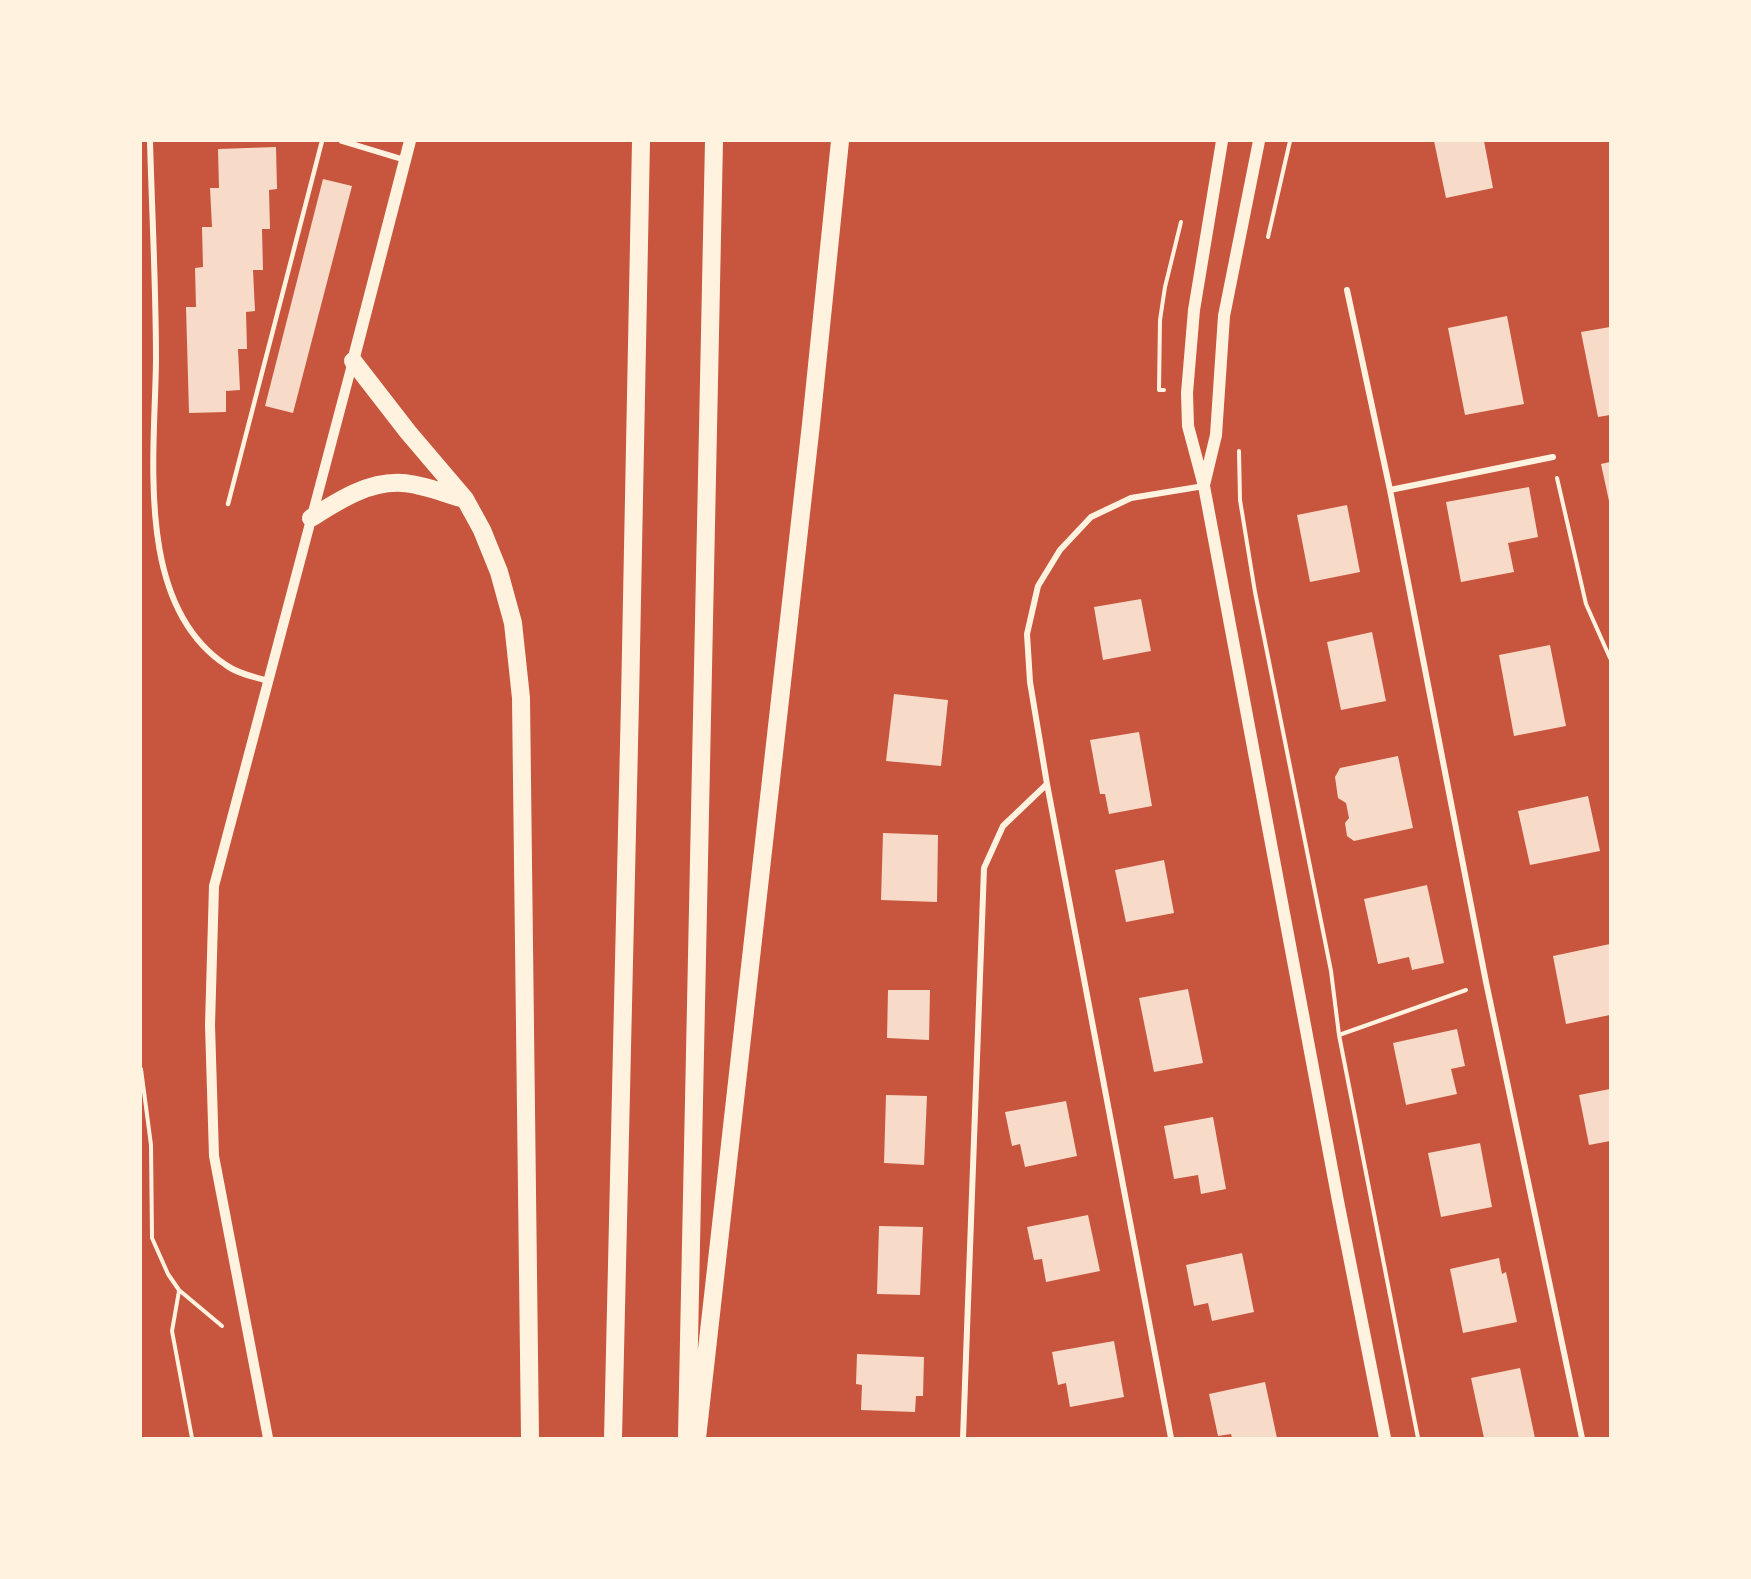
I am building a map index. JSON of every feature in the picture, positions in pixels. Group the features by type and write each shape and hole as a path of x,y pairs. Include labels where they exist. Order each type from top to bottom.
{"highway":[{"path":"613,1438 641,141"},
{"path":"687,1438 714,141"},
{"path":"697,1438 840,141"},
{"path":"353,361 408,432 465,499 483,530 499,572 513,623 521,698 530,1438"},
{"path":"311,518 338,501 375,486 401,483 465,499"}],"main road":[{"path":"353,361 410,141"},
{"path":"1222,141 1194,310 1187,393 1188,426 1204,486 1338,1201 1385,1438"},
{"path":"1204,486 1216,435 1224,316 1259,141"}],"street":[{"path":"150,141 156,358 153,450 157,543 165,578 177,607 195,637 228,667 268,681"},
{"path":"342,141 406,160"},
{"path":"1347,290 1390,490 1486,982 1582,1438"},
{"path":"268,1438 214,1156 210,1025 214,886 353,361"},
{"path":"1390,490 1552,457"},
{"path":"1171,1438 1047,784 1030,682 1027,634 1038,586 1060,550 1091,517 1131,498 1204,486"},
{"path":"963,1438 984,868 1003,826 1047,784"}],"lane":[{"path":"228,504 322,141"}],"path":[{"path":"1265,245 1290,141"},
{"path":"1239,443 1240,500 1255,592 1331,971 1339,1035 1418,1438"},
{"path":"1552,457 1586,604 1610,658"},
{"path":"1339,1035 1486,982"},
{"path":"141,1069 151,1145 152,1238 168,1274 179,1290 223,1328 247,1329"},
{"path":"179,1290 172,1331 192,1438"}],"building":[{"path":"1434,141 1484,141 1493,188 1446,198"},
{"path":"276,147 277,189 269,190 270,229 262,229 263,270 253,270 255,311 246,312 247,349 238,349 240,390 226,391 226,412 189,413 186,307 196,307 195,268 203,267 202,227 212,227 210,188 219,188 218,149"},
{"path":"323,179 352,186 293,413 265,406"},
{"path":"1507,316 1524,404 1465,415 1448,328"},
{"path":"1610,327 1610,415 1598,417 1581,332"},
{"path":"1610,462 1610,500 1609,501 1601,464"},
{"path":"1529,487 1538,537 1508,543 1514,572 1461,582 1446,502"},
{"path":"1347,505 1360,572 1310,582 1297,515"},
{"path":"1141,599 1151,651 1103,660 1094,607"},
{"path":"1372,632 1386,701 1341,710 1327,642"},
{"path":"1550,645 1566,726 1514,736 1499,655"},
{"path":"894,694 948,700 941,766 886,761"},
{"path":"1139,732 1152,806 1109,814 1105,794 1100,794 1090,740"},
{"path":"1398,756 1413,828 1354,841 1347,836 1345,823 1349,818 1346,803 1338,798 1335,777 1340,768"},
{"path":"1588,796 1600,851 1530,865 1518,811"},
{"path":"883,833 938,835 937,902 881,900"},
{"path":"1164,860 1174,913 1126,922 1115,870"},
{"path":"1427,885 1444,963 1412,970 1409,957 1378,964 1364,899"},
{"path":"1610,944 1610,1015 1566,1024 1553,956"},
{"path":"1188,989 1203,1063 1154,1072 1139,998"},
{"path":"888,990 930,990 929,1040 887,1038"},
{"path":"1457,1029 1465,1066 1451,1069 1457,1094 1406,1105 1393,1043"},
{"path":"1610,1089 1610,1141 1589,1145 1579,1095"},
{"path":"886,1095 927,1096 924,1165 884,1163"},
{"path":"1066,1101 1077,1156 1025,1167 1020,1144 1012,1146 1005,1112"},
{"path":"1213,1117 1226,1189 1201,1194 1198,1175 1174,1179 1164,1126"},
{"path":"1480,1143 1492,1207 1441,1217 1428,1153"},
{"path":"1088,1215 1100,1271 1046,1282 1042,1259 1034,1260 1027,1227"},
{"path":"879,1226 923,1227 920,1295 877,1294"},
{"path":"1242,1253 1254,1312 1212,1321 1208,1303 1194,1306 1186,1265"},
{"path":"1499,1258 1502,1274 1506,1272 1517,1322 1463,1333 1450,1269"},
{"path":"1114,1341 1124,1397 1070,1407 1066,1383 1058,1385 1052,1352"},
{"path":"857,1354 924,1357 923,1396 916,1396 915,1412 861,1410 862,1385 856,1384"},
{"path":"1520,1368 1535,1438 1484,1438 1471,1378"},
{"path":"1265,1382 1277,1438 1232,1438 1231,1434 1218,1436 1209,1394"}]}
